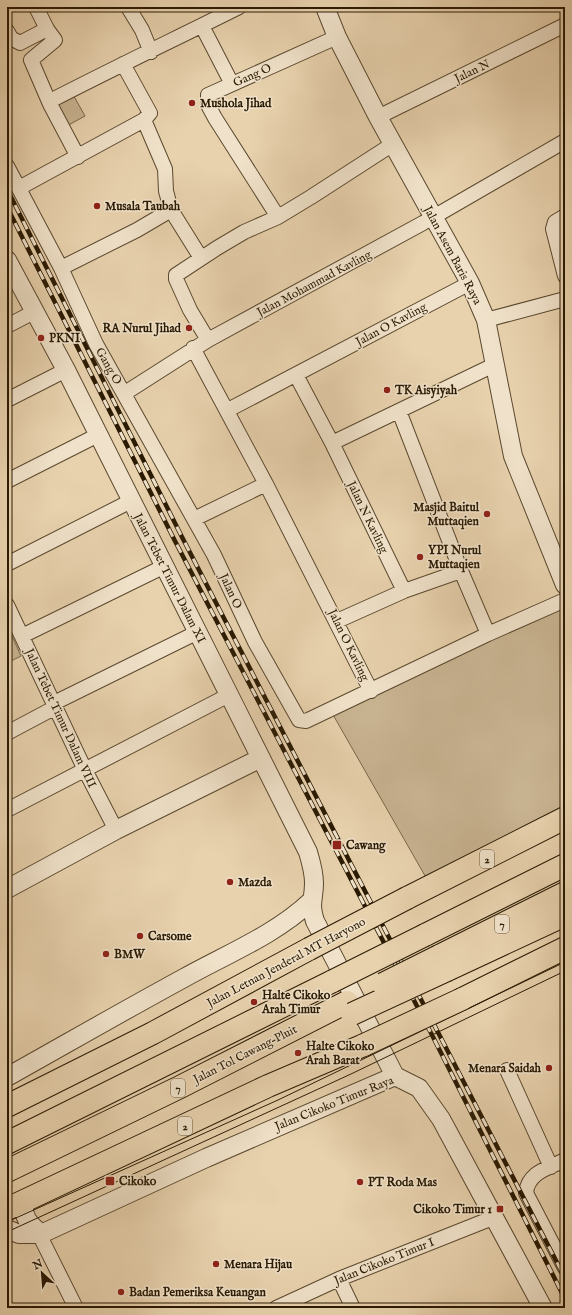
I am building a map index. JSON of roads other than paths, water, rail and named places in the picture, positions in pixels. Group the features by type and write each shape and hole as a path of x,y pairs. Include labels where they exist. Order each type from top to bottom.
{"highway":[{"name":"Jalan Letnan Jenderal MT Haryono","path":"7,1106 153,1033 309,949 565,818"},
{"path":"444,926 565,850"},
{"name":"7","path":"7,1142 565,865"},
{"name":"7","path":"443,963 565,893"},
{"path":"443,963 565,915"},
{"name":"2","path":"16,1205 268,1086 364,1045 565,948"},
{"name":"Jalan Tol Cawang–Pluit","path":"7,1171 180,1087 443,963"}],"street":[{"path":"36,7 47,29 55,40 54,43 31,60 50,102 78,157"},
{"path":"128,7 142,30 151,52"},
{"path":"50,102 239,7"},
{"name":"Jalan Asem Baris Raya","path":"325,7 338,37 378,117 470,283 486,320 513,456 565,585"},
{"name":"Jalan N","path":"378,117 565,25"},
{"path":"202,26 232,84"},
{"path":"7,31 11,38 20,43 47,29"},
{"name":"Gang O","path":"278,217 208,105 208,96 338,37"},
{"path":"123,64 147,116 165,169 166,191 171,210 201,258"},
{"path":"19,188 78,157 147,116"},
{"name":"Jalan Mohammad Kavling","path":"125,393 193,348 434,217 565,141"},
{"path":"208,340 190,310 175,277 201,258 244,232 278,217 393,144"},
{"name":"Gang O","path":"7,166 61,268 96,344 125,393"},
{"path":"61,268 137,230 171,210"},
{"path":"565,216 555,222 553,229 565,276"},
{"name":"Jalan Tebet Timur Dalam XI","path":"7,260 66,370 308,852 314,874 314,885 311,901"},
{"name":"Jalan O Kavling","path":"228,410 470,283"},
{"path":"486,320 565,299"},
{"path":"7,326 34,312"},
{"name":"Jalan O Kavling","path":"193,348 228,410 337,621 371,691 488,634 565,600"},
{"path":"332,443 494,365"},
{"path":"7,400 66,370"},
{"name":"Jalan N Kavling","path":"296,374 332,443 404,591"},
{"name":"Jalan O","path":"125,393 145,433 214,555 255,642 299,720 306,721 371,691"},
{"path":"399,411 461,571 488,634"},
{"path":"7,481 98,435"},
{"path":"194,519 266,484"},
{"path":"7,564 131,500"},
{"path":"22,636 164,566"},
{"path":"337,621 404,591 461,571"},
{"name":"Jalan Tebet Timur Dalam VIII","path":"7,605 85,770 116,830"},
{"path":"7,733 55,705 198,632"},
{"path":"7,810 229,695"},
{"path":"7,889 116,830 261,758"},
{"path":"7,1076 185,977 255,941 296,915 311,901"},
{"path":"311,901 315,920 395,1076"},
{"path":"296,915 305,915 315,920"},
{"path":"507,1070 551,1167"},
{"name":"Jalan Cikoko Timur Raya","path":"7,1229 19,1234 41,1234 206,1158 395,1076 419,1088 441,1119 543,1308"},
{"path":"565,1160 535,1174 529,1181 526,1193 565,1268"},
{"path":"16,1205 23,1208 25,1218 41,1234 43,1242 76,1308"},
{"name":"Jalan Cikoko Timur I","path":"276,1308 339,1279 494,1217"},
{"path":"339,1279 353,1308"}],"tram line":[{"path":"7,1222 278,1100 565,962"},
{"path":"7,1232 351,1074 565,971"}],"railway":[{"path":"7,189 183,539 565,1278"},
{"path":"7,207 176,543 432,1035 565,1299"}],"place":[{"name":"Mushola Jihad","path":"192,103"},
{"name":"Musala Taubah","path":"97,206"},
{"name":"RA Nurul Jihad","path":"189,328"},
{"name":"PKNI","path":"41,338"},
{"name":"TK Aisyiyah","path":"387,390"},
{"name":"Masjid Baitul Muttaqien","path":"487,514"},
{"name":"YPI Nurul Muttaqien","path":"420,557"},
{"name":"Cawang","path":"337,845"},
{"name":"Mazda","path":"230,882"},
{"name":"Carsome","path":"140,936"},
{"name":"BMW","path":"106,954"},
{"name":"Halte Cikoko Arah Timur","path":"254,1002"},
{"name":"Halte Cikoko Arah Barat","path":"298,1053"},
{"name":"Menara Saidah","path":"549,1068"},
{"name":"Cikoko","path":"110,1181"},
{"name":"PT Roda Mas","path":"360,1182"},
{"name":"Cikoko Timur 1","path":"500,1209"},
{"name":"Menara Hijau","path":"216,1264"},
{"name":"Badan Pemeriksa Keuangan","path":"121,1292"}]}
